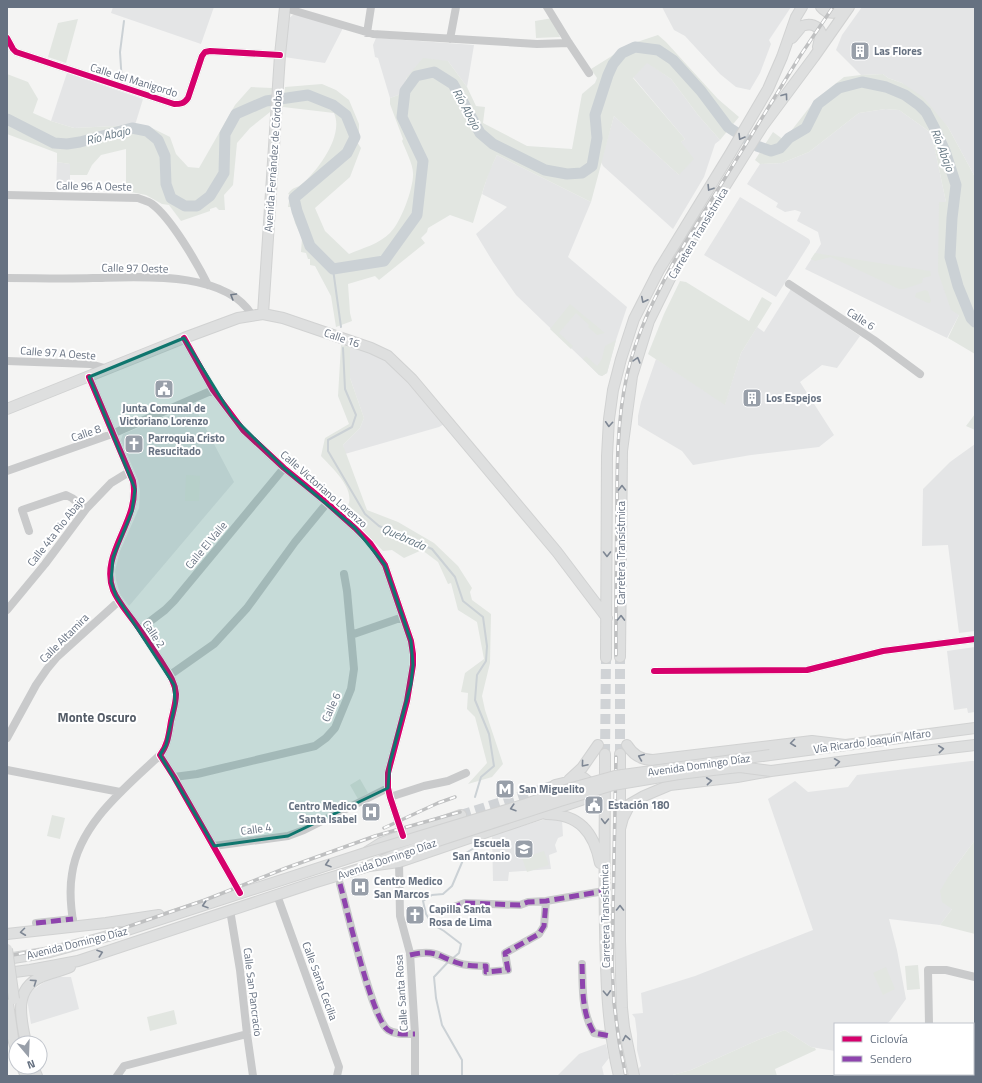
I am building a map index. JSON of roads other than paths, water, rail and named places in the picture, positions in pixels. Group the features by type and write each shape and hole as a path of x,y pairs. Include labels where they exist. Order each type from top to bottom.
{"main road":[{"name":"Carretera Transístmica","path":"606,658 609,419 613,390 621,359 634,319 659,270 751,120 768,89 786,49 796,17 802,7"},
{"path":"821,7 825,12 832,14 849,7"},
{"name":"Carretera Transístmica","path":"620,657 622,450 632,376 648,321 680,258 762,127 849,7"},
{"name":"Avenida Fernández de Córdoba","path":"263,314 276,110 285,8"},
{"path":"786,49 800,28 806,25 812,25 818,28 821,33 821,40 814,57"},
{"name":"Calle 16","path":"7,409 238,318 263,314 283,318 371,348 388,356 432,402 557,552 607,618"},
{"path":"586,589 599,593 607,587"},
{"name":"Vía Ricardo Joaquín Alfaro","path":"770,755 975,728"},
{"path":"626,745 640,758 659,760 812,741 846,745"},
{"path":"567,781 588,761 598,745"},
{"name":"Vía Ricardo Joaquín Alfaro","path":"771,771 975,745"},
{"name":"Carretera Transístmica","path":"605,754 605,970 610,1036 619,1076"},
{"name":"Carretera Transístmica","path":"620,754 620,941 622,1008 624,1027 634,1076"},
{"name":"Avenida Domingo Díaz","path":"7,959 42,953 115,934 365,853 615,776 770,755"},
{"path":"659,760 652,768 654,778 658,782 670,785"},
{"name":"Avenida Domingo Díaz","path":"7,973 78,961 230,910 369,866 396,855 560,801 613,785 679,774 730,768 771,771"},
{"path":"620,829 623,818 630,804 644,796 670,785 737,777 771,771"},
{"path":"369,866 399,862 587,798 591,795 592,788 590,782 586,779 581,778 555,785"},
{"path":"530,817 545,814 559,815 570,818 583,826 589,833 594,843 599,856 604,880"},
{"path":"365,853 381,843 461,815"},
{"path":"7,934 74,923 186,911"},
{"path":"7,946 13,1035"},
{"path":"24,1035 21,1004 23,994 26,989 30,984 40,978 70,967 78,961"},
{"path":"10,997 18,1035"}],"street":[{"path":"367,33 372,7"},
{"path":"450,39 456,7"},
{"path":"548,7 588,73"},
{"path":"285,8 367,33 536,44 569,43"},
{"name":"Calle del Manigordo","path":"7,38 16,52 174,104 185,102 188,98 202,56 205,52 280,55"},
{"name":"Calle 96 A Oeste","path":"7,195 138,198 151,203 161,212 174,229 202,272 208,285"},
{"name":"Calle 97 Oeste","path":"7,278 168,278 208,285 234,296 247,307 252,316"},
{"name":"Calle 6","path":"789,284 874,340 920,374"},
{"name":"Calle Victoriano Lorenzo","path":"184,338 213,390 243,430 284,468 328,503 355,528 378,554 385,565 411,641 414,665 407,701 388,772 388,788 390,797 403,836"},
{"name":"Calle 97 A Oeste","path":"7,361 90,364 108,369"},
{"name":"Calle 2","path":"89,377 112,434 130,472 135,489 133,506 115,549 110,572 111,582 119,601 140,629 170,675 176,695 166,745 160,755"},
{"name":"Calle 8","path":"7,471 112,434 213,390"},
{"name":"Calle El Valle","path":"140,629 165,610 174,601 284,468"},
{"name":"Calle 4ta Rio Abajo","path":"7,610 45,564 86,510 111,483 130,472"},
{"path":"29,531 22,510 66,495 86,510"},
{"path":"170,675 214,644 247,608 295,542 328,503"},
{"name":"Calle 6","path":"174,777 197,774 315,746 326,738 335,728 351,689 354,669 344,574"},
{"name":"Calle Altamira","path":"7,738 36,685 47,669 57,657 119,601"},
{"path":"351,635 403,617"},
{"path":"654,671 806,670 882,651 975,639"},
{"path":"36,923 74,923 71,884 74,865 81,846 93,824 120,792 160,755 240,893"},
{"path":"7,770 120,792"},
{"path":"390,797 424,786 448,781 466,773"},
{"name":"Calle 4","path":"214,846 288,836 317,824 388,788"},
{"name":"Calle Santa Rosa","path":"399,862 400,916 410,955 415,1034 415,1076"},
{"path":"340,884 369,992 381,1022 388,1030 396,1034 415,1034"},
{"path":"451,908 465,902 520,905 528,902 546,901 604,891"},
{"name":"Calle Santa Cecilia","path":"277,895 339,1067 337,1076"},
{"path":"410,955 433,953 473,966 486,966 486,972 508,970 505,953 539,934 544,926 546,901"},
{"name":"Calle San Pancracio","path":"230,910 240,970 253,1076"},
{"path":"582,964 584,1010 590,1028 594,1033 610,1036"},
{"path":"929,1023 928,970 946,970 975,977"},
{"path":"117,1076 124,1066 247,1034"}],"waterway":[{"path":"122,83 120,52 124,21"},
{"name":"Río Abajo","path":"7,119 54,143 67,144 80,142 132,128 147,131 158,140 165,156 166,184 171,198 185,206 197,206 210,196 224,173 225,134 236,114 266,101 308,95 333,105 346,115 355,137 347,153 294,198 297,211 310,246 333,269 384,261 417,215 423,161 402,117 405,91 416,76 434,72 453,84 480,133 493,144 545,170 567,174 582,173 592,166 597,138 595,115 608,75 613,64 622,53 635,47 658,50 673,60 701,91 728,127 757,146 771,151 780,148 789,138 806,128 818,104 839,88 862,82 886,87 905,95 926,112 945,151 956,185 952,218 950,257 958,286 971,318 975,322"},
{"name":"Quebrada","path":"333,269 341,327"},
{"name":"Quebrada","path":"343,348 345,389 356,415 352,427 328,440 328,451 365,514 379,526 432,549 455,577 463,601 483,617 487,646 486,661 477,675 475,700 489,734 494,766 481,777 475,797"},
{"name":"Quebrada","path":"452,959 459,953 461,944 432,924 426,914 423,901 432,895 443,894 452,886 466,853 479,845 482,838"},
{"name":"Quebrada","path":"449,961 434,977 436,998 442,1025 462,1060 462,1076"}],"tunnel":[{"path":"620,657 620,754"},
{"path":"605,754 606,658"},
{"path":"461,815 555,785"}],"railway":[{"path":"616,655 618,444 621,409 627,375 636,343 648,312 679,253 800,56 833,7"},
{"path":"616,757 612,963 614,1003 619,1041 626,1076"},
{"path":"384,828 438,803 455,797"},
{"path":"7,956 52,948 104,935 205,900 286,868 375,836 460,812"}],"place":[{"name":"Las Flores","path":"860,51"},
{"name":"Junta Comunal de Victoriano Lorenzo","path":"164,389"},
{"name":"Los Espejos","path":"752,398"},
{"name":"Parroquia Cristo Resucitado","path":"134,444"},
{"name":"San Miguelito","path":"505,789"},
{"name":"Estación 180","path":"594,805"},
{"name":"Centro Medico Santa Isabel","path":"371,812"},
{"name":"Escuela San Antonio","path":"524,849"},
{"name":"Centro Medico San Marcos","path":"360,887"},
{"name":"Capilla Santa Rosa de Lima","path":"415,915"}],"district":[{"name":"Monte Oscuro","path":"97,717"}]}
